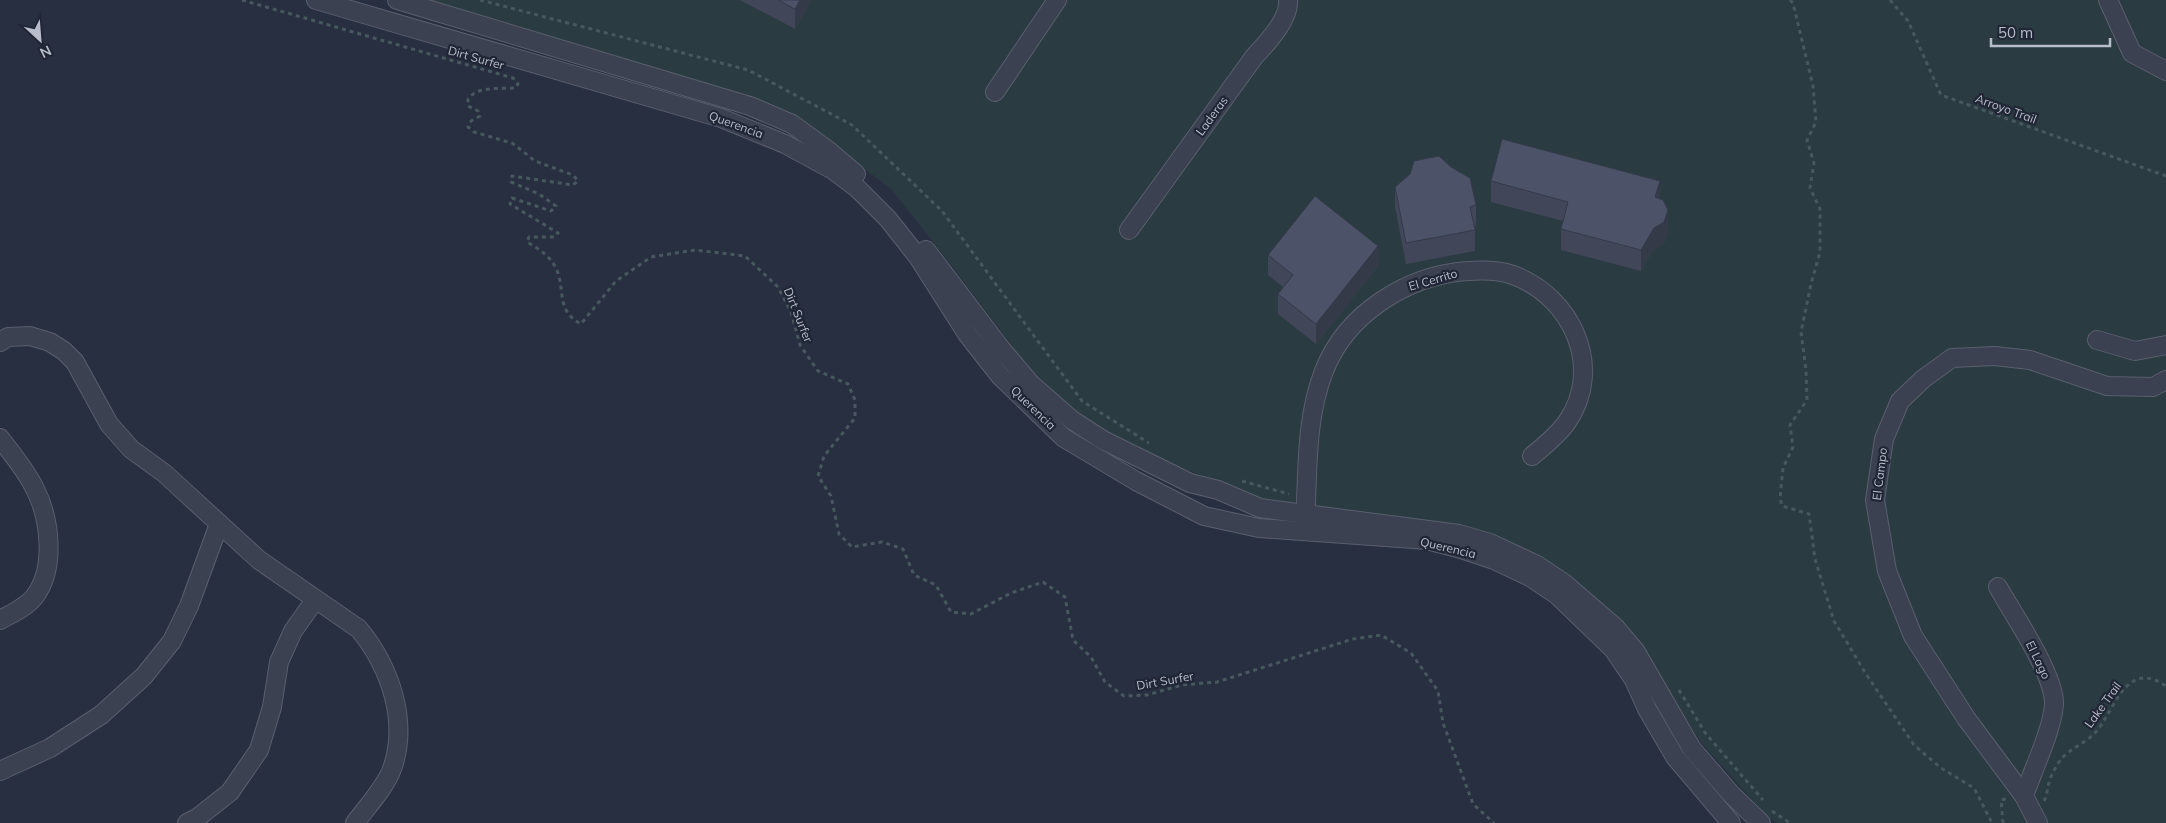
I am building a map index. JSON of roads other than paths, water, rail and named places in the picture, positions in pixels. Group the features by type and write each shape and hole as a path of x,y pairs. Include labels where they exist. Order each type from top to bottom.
{"street":[{"name":"Querencia","path":"316,0 350,5 721,118 785,144 825,165 857,188 877,199 918,257 966,334 1000,376 1064,438 1136,481 1204,516 1259,528 1305,533 1427,540 1462,549 1494,560 1530,577 1557,594 1613,649 1634,680 1647,709 1675,757 1731,823"},
{"name":"Querencia","path":"397,0 750,106 792,124 829,151 912,232 1031,384 1072,420 1103,440 1190,483 1218,490 1260,508 1306,506 1467,536 1517,554 1564,582 1615,627 1636,652 1692,750 1732,795 1762,823"},
{"path":"995,92 1056,0"},
{"name":"Laderas","path":"1129,230 1254,57 1277,32 1289,5 1288,0"},
{"path":"2108,0 2132,53 2166,70"},
{"name":"El Cerrito","path":"1305,533 1312,418 1317,390 1324,370 1345,334 1377,303 1405,288 1452,272 1494,271 1512,274 1530,283 1544,291 1558,304 1570,321 1577,336 1582,355 1583,374 1578,400 1567,422 1532,456"},
{"path":"0,342 8,337 30,336 50,342 64,351 75,362 109,424 131,449 164,474 259,560 358,629 371,643 391,689 399,715 399,741 392,770 355,823"},
{"path":"2097,340 2135,351 2166,346"},
{"name":"El Campo","path":"2035,817 2024,796 1966,718 1913,636 1887,571 1876,500 1884,439 1900,401 1923,379 1952,358 1995,356 2030,360 2107,386 2153,387 2166,380"},
{"path":"0,438 36,490 48,530 49,562 35,597 16,612 0,620"},
{"path":"0,771 50,748 101,715 144,676 172,640 189,606 219,524"},
{"name":"El Lago","path":"1998,587 2034,650 2048,680 2054,703 2050,724 2024,796"},
{"path":"187,823 197,818 230,792 259,750 272,707 279,662 293,631 315,600"}]}
